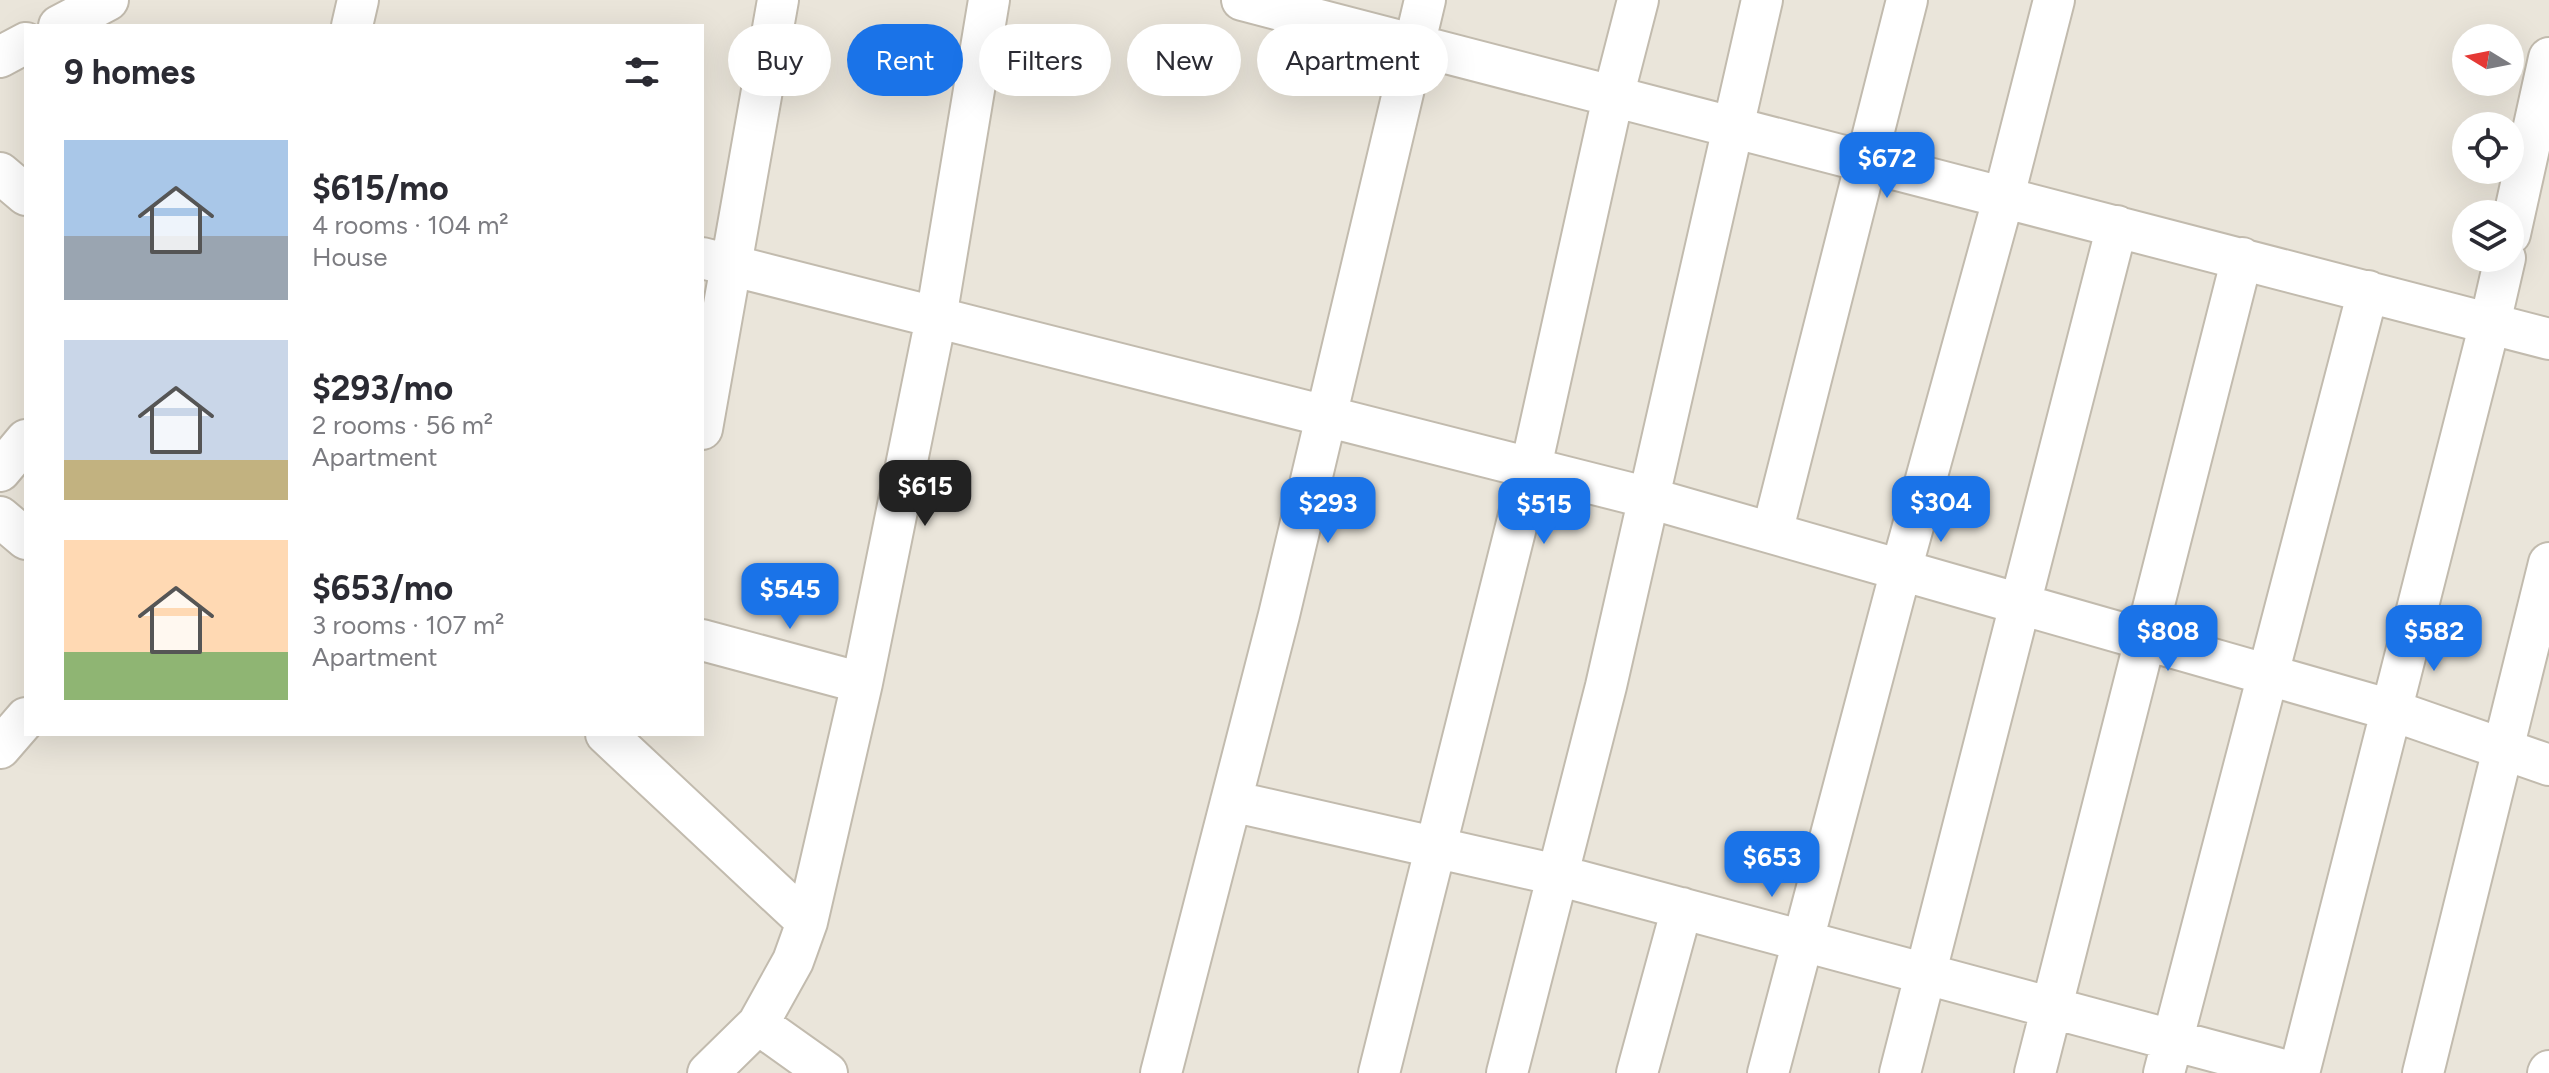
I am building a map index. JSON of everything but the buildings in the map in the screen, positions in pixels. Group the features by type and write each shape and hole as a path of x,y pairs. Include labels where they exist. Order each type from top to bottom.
{"street":[{"path":"63,24 108,0"},
{"path":"352,24 358,0"},
{"path":"704,407 717,262 778,0"},
{"path":"708,1073 758,1024 793,961 807,922 862,683 936,318 989,0"},
{"path":"1242,0 1332,24"},
{"path":"1419,24 1425,0"},
{"path":"1379,1073 1531,467 1613,97 1638,0"},
{"path":"1507,1073 1606,686 1762,0"},
{"path":"1772,533 1907,0"},
{"path":"1768,1073 2054,0"},
{"path":"1448,55 2549,339"},
{"path":"2518,200 2549,58"},
{"path":"1161,1073 1279,615 1402,96"},
{"path":"0,173 24,193"},
{"path":"1900,1073 2117,226"},
{"path":"2035,1073 2242,258"},
{"path":"717,262 1649,498 2391,710 2549,765"},
{"path":"1231,801 1557,875 2052,1008 2168,1056 2297,1073 2502,272"},
{"path":"2168,1056 2368,291"},
{"path":"0,471 24,442"},
{"path":"0,517 24,537"},
{"path":"2423,1073 2549,563"},
{"path":"704,641 862,683"},
{"path":"0,748 24,720"},
{"path":"610,736 642,750 807,922"},
{"path":"1637,1073 1682,908"},
{"path":"758,1024 827,1073"}],"shaded area":[{"path":"0,0 2549,0 2549,1073 0,1073"}]}
